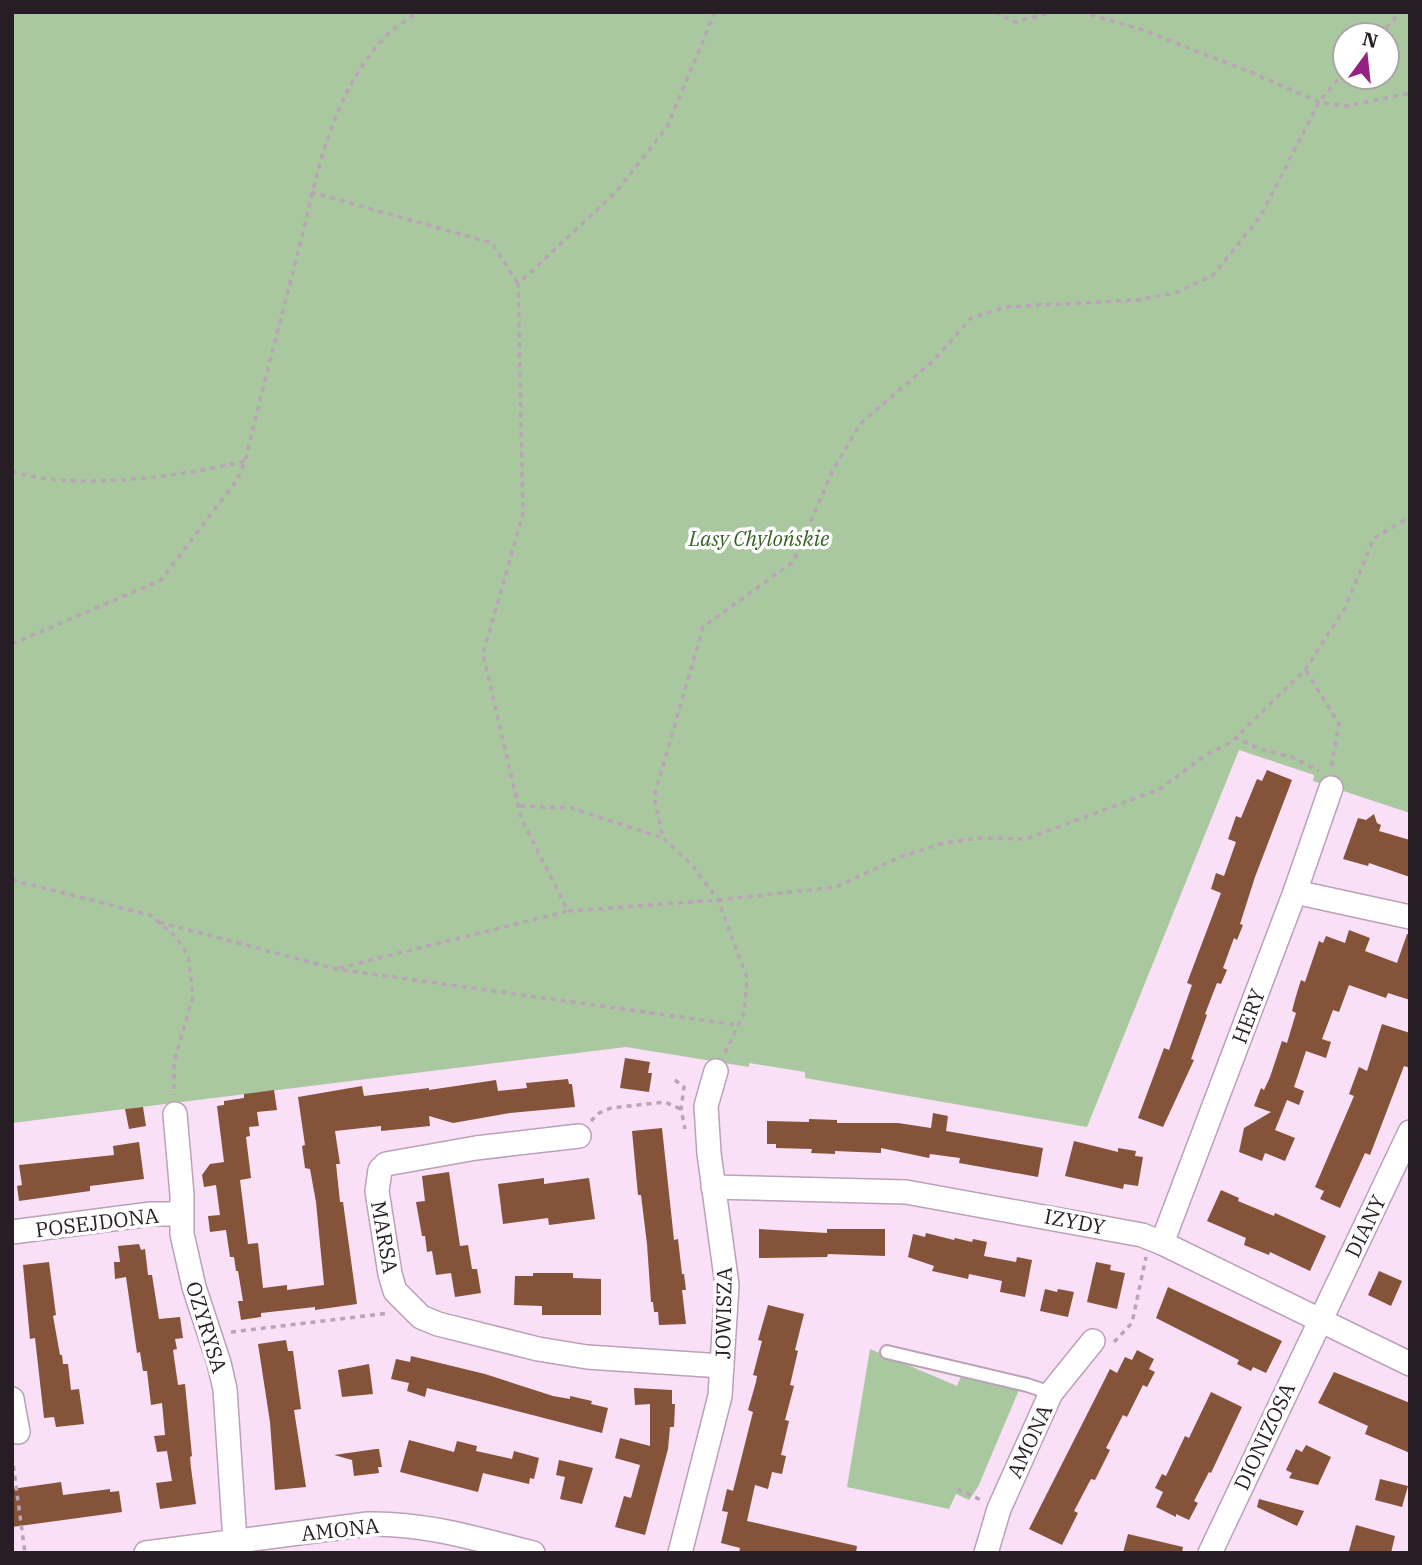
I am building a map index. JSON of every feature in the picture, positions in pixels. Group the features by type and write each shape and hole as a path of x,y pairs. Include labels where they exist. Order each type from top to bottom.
{"street":[{"name":"HERY","path":"1154,1249 1295,892 1330,786"},
{"path":"1295,892 1410,917"},
{"name":"JOWISZA","path":"680,1553 720,1396 727,1285 713,1187 706,1106 716,1070"},
{"name":"OZYRYSA","path":"175,1114 182,1195 181,1234 225,1389 235,1541"},
{"name":"DIANY","path":"1320,1320 1410,1132"},
{"name":"MARSA","path":"408,1307 395,1291 390,1274 377,1191 380,1170 386,1164 476,1148 579,1136"},
{"name":"IZYDY","path":"713,1187 906,1192 1119,1230 1154,1249 1320,1320 1410,1364"},
{"name":"POSEJDONA","path":"12,1232 151,1214 181,1214"},
{"path":"408,1307 421,1317 438,1324 538,1349 587,1357 722,1366"},
{"name":"DIONIZOSA","path":"1210,1553 1320,1320"},
{"name":"AMONA","path":"986,1553 999,1509 1051,1393 1093,1341"},
{"path":"12,1399 18,1432"},
{"name":"AMONA","path":"146,1553 368,1524 396,1523 435,1528 533,1553"}],"lane":[{"path":"887,1352 1051,1393"}],"path":[{"path":"12,643 161,580 237,480 245,461 311,192 332,122 355,78 385,37 418,12"},
{"path":"518,284 616,192 667,127 715,12"},
{"path":"995,12 1015,22 1053,12"},
{"path":"1081,12 1143,30 1319,102 1346,106 1410,93"},
{"path":"663,838 654,797 703,627 793,562 833,470 860,424 935,359 971,318 1005,307 1137,300 1175,293 1213,275 1260,217 1319,102 1331,88"},
{"path":"311,192 492,243 518,284 523,514 483,654 521,818 568,911"},
{"path":"12,471 32,478 85,481 212,469 245,461"},
{"path":"335,969 568,911 718,900 836,887 900,857 943,842 980,838 1027,839 1160,789 1206,755 1231,742 1305,670 1346,608 1374,538 1410,517"},
{"path":"1305,670 1339,724 1330,786"},
{"path":"1234,737 1260,749 1292,757 1319,770 1330,786"},
{"path":"520,806 570,808 663,838 693,866 718,900 747,978 744,1013 716,1070"},
{"path":"12,880 150,915 175,936 188,955 192,996 174,1062 175,1114"},
{"path":"159,922 335,969 739,1025"},
{"path":"579,1136 599,1113 611,1108 665,1102 681,1109"},
{"path":"1093,1341 1112,1345 1132,1324 1154,1249"},
{"path":"211,1335 388,1314 408,1307"},
{"path":"12,1456 25,1553"},
{"path":"957,1489 986,1503"}],"green space":[{"name":"Lasy Chylońskie","path":"12,12 1410,12 1410,813 1313,781 1314,775 1239,750 1087,1127 805,1078 805,1072 749,1063 749,1067 626,1047 12,1123"},
{"path":"870,1349 957,1386 961,1376 1019,1390 978,1487 969,1500 956,1494 949,1509 847,1487"}],"building":[{"path":"1267,770 1292,780 1255,877 1240,924 1243,925 1237,940 1234,938 1223,968 1227,970 1221,984 1217,983 1205,1014 1207,1015 1191,1059 1194,1060 1163,1127 1138,1118 1164,1048 1169,1050 1192,985 1187,983 1221,893 1211,889 1216,873 1224,876 1236,842 1228,839 1236,816 1241,818 1257,779 1262,781"},
{"path":"1374,814 1377,823 1381,825 1379,831 1410,840 1410,877 1369,863 1368,866 1343,859 1358,818 1366,820"},
{"path":"1349,930 1370,938 1365,951 1397,963 1407,934 1410,934 1410,1000 1388,993 1386,998 1349,985 1339,1012 1333,1010 1322,1039 1331,1042 1326,1058 1306,1051 1294,1087 1304,1091 1299,1105 1287,1100 1275,1130 1295,1138 1285,1161 1265,1153 1262,1161 1239,1152 1244,1128 1271,1112 1254,1106 1261,1088 1264,1090 1270,1077 1282,1041 1287,1043 1296,1013 1292,1011 1301,980 1305,982 1319,941 1323,943 1326,936 1345,943"},
{"path":"1382,1024 1410,1033 1410,1068 1404,1066 1370,1155 1365,1153 1340,1208 1320,1199 1324,1191 1315,1187 1354,1096 1349,1094 1359,1067 1367,1071"},
{"path":"625,1058 650,1062 648,1073 652,1073 649,1092 620,1088"},
{"path":"568,1079 569,1084 572,1084 575,1107 510,1113 453,1123 429,1116 430,1126 381,1131 381,1126 335,1131 340,1164 336,1164 340,1202 343,1202 357,1304 261,1313 261,1317 241,1320 238,1301 243,1301 238,1271 234,1257 230,1257 226,1230 210,1232 208,1216 220,1215 216,1185 204,1187 202,1175 210,1164 224,1162 217,1106 224,1105 224,1101 244,1098 244,1094 274,1090 277,1110 257,1112 259,1126 249,1127 250,1136 246,1137 251,1178 240,1180 248,1244 258,1243 263,1288 287,1285 287,1290 324,1285 316,1202 310,1169 305,1168 302,1146 305,1145 298,1097 362,1086 364,1096 496,1080 498,1091 527,1088 526,1083"},
{"path":"143,1107 146,1126 129,1129 125,1109"},
{"path":"933,1113 948,1116 946,1131 1043,1148 1038,1177 959,1163 960,1158 930,1154 929,1158 881,1148 881,1153 835,1151 835,1154 811,1153 812,1149 776,1148 776,1144 767,1144 767,1121 837,1120 837,1123 898,1123 931,1128"},
{"path":"662,1128 674,1240 678,1239 686,1290 682,1290 686,1324 659,1325 658,1312 654,1312 651,1302 647,1244 641,1195 638,1195 632,1131"},
{"path":"1074,1141 1118,1152 1118,1148 1136,1151 1135,1156 1143,1157 1138,1186 1124,1184 1123,1189 1065,1176"},
{"path":"139,1142 144,1179 90,1186 90,1191 19,1201 17,1186 22,1185 19,1165 114,1155 113,1146"},
{"path":"449,1172 460,1246 468,1245 472,1269 477,1269 481,1293 455,1297 451,1273 436,1275 432,1251 427,1252 425,1236 422,1236 416,1202 425,1201 422,1176"},
{"path":"544,1178 544,1184 589,1178 595,1219 549,1225 548,1218 503,1224 498,1184"},
{"path":"1221,1190 1239,1198 1238,1201 1274,1216 1275,1213 1326,1236 1310,1271 1270,1252 1269,1255 1244,1245 1246,1238 1207,1221"},
{"path":"759,1229 827,1233 827,1229 885,1229 885,1256 828,1254 827,1257 759,1258"},
{"path":"926,1233 954,1240 972,1242 973,1239 987,1242 984,1256 1016,1262 1017,1257 1032,1260 1025,1297 1000,1292 1002,1281 969,1274 968,1279 932,1271 934,1266 908,1257 913,1234 925,1237"},
{"path":"139,1244 141,1250 145,1249 148,1275 152,1275 159,1319 180,1317 183,1338 175,1339 177,1349 173,1350 178,1385 185,1384 196,1504 160,1509 156,1483 172,1481 167,1451 157,1452 154,1436 165,1435 162,1403 151,1405 147,1371 143,1371 140,1352 137,1353 126,1277 115,1279 114,1262 120,1262 118,1246"},
{"path":"49,1262 56,1315 53,1316 60,1355 63,1364 68,1364 71,1390 79,1389 84,1424 56,1427 54,1417 44,1418 35,1338 30,1339 23,1265"},
{"path":"1096,1262 1111,1265 1110,1270 1125,1273 1117,1309 1087,1302"},
{"path":"1379,1271 1402,1281 1391,1306 1368,1295"},
{"path":"533,1273 573,1273 573,1278 601,1279 601,1315 542,1315 542,1306 514,1305 515,1276 533,1276"},
{"path":"1168,1287 1282,1341 1266,1373 1253,1367 1251,1371 1237,1364 1239,1360 1156,1318"},
{"path":"1045,1289 1074,1292 1068,1317 1040,1311"},
{"path":"768,1305 804,1314 790,1385 794,1386 785,1420 789,1421 781,1455 786,1456 782,1474 772,1472 768,1489 755,1485 747,1521 857,1546 856,1553 739,1553 740,1548 721,1543 728,1512 722,1511 727,1489 733,1491 753,1412 748,1410 756,1382 757,1376 753,1375 762,1341 758,1340"},
{"path":"286,1340 288,1351 293,1351 301,1409 294,1410 306,1487 275,1490 270,1422 258,1344"},
{"path":"1137,1350 1154,1359 1149,1369 1155,1372 1147,1387 1143,1385 1127,1417 1123,1415 1106,1448 1110,1450 1095,1480 1091,1479 1074,1511 1078,1513 1062,1545 1029,1529 1110,1369 1117,1373 1125,1357 1132,1360"},
{"path":"411,1356 485,1374 553,1396 570,1399 570,1396 592,1401 591,1404 608,1408 602,1433 427,1388 425,1397 407,1391 409,1383 391,1379 396,1359 410,1362"},
{"path":"369,1364 373,1394 342,1397 338,1370"},
{"path":"1334,1372 1410,1403 1410,1453 1365,1434 1368,1426 1318,1403"},
{"path":"634,1388 672,1390 672,1404 675,1404 674,1427 670,1427 668,1449 645,1535 615,1527 624,1496 631,1498 640,1465 615,1458 620,1438 650,1446 650,1404 635,1405"},
{"path":"1211,1392 1242,1407 1211,1473 1209,1472 1194,1501 1198,1503 1189,1520 1156,1507 1163,1492 1155,1488 1162,1474 1166,1476 1185,1436 1189,1438"},
{"path":"409,1440 454,1452 457,1441 477,1446 476,1451 512,1459 514,1451 539,1458 534,1479 530,1478 529,1484 483,1473 478,1492 400,1472"},
{"path":"1306,1445 1331,1457 1318,1485 1289,1478 1292,1473 1286,1470 1296,1449 1302,1452"},
{"path":"379,1449 382,1467 378,1467 379,1473 354,1476 352,1460 334,1455"},
{"path":"559,1460 593,1468 582,1504 560,1499 565,1477 556,1475"},
{"path":"1380,1479 1408,1486 1402,1507 1375,1500"},
{"path":"61,1482 63,1495 110,1489 110,1492 119,1491 122,1512 12,1527 12,1489"},
{"path":"1259,1499 1304,1511 1297,1526 1257,1507"},
{"path":"1356,1525 1395,1536 1391,1553 1349,1551"},
{"path":"1128,1534 1183,1547 1182,1553 1123,1553"}]}
